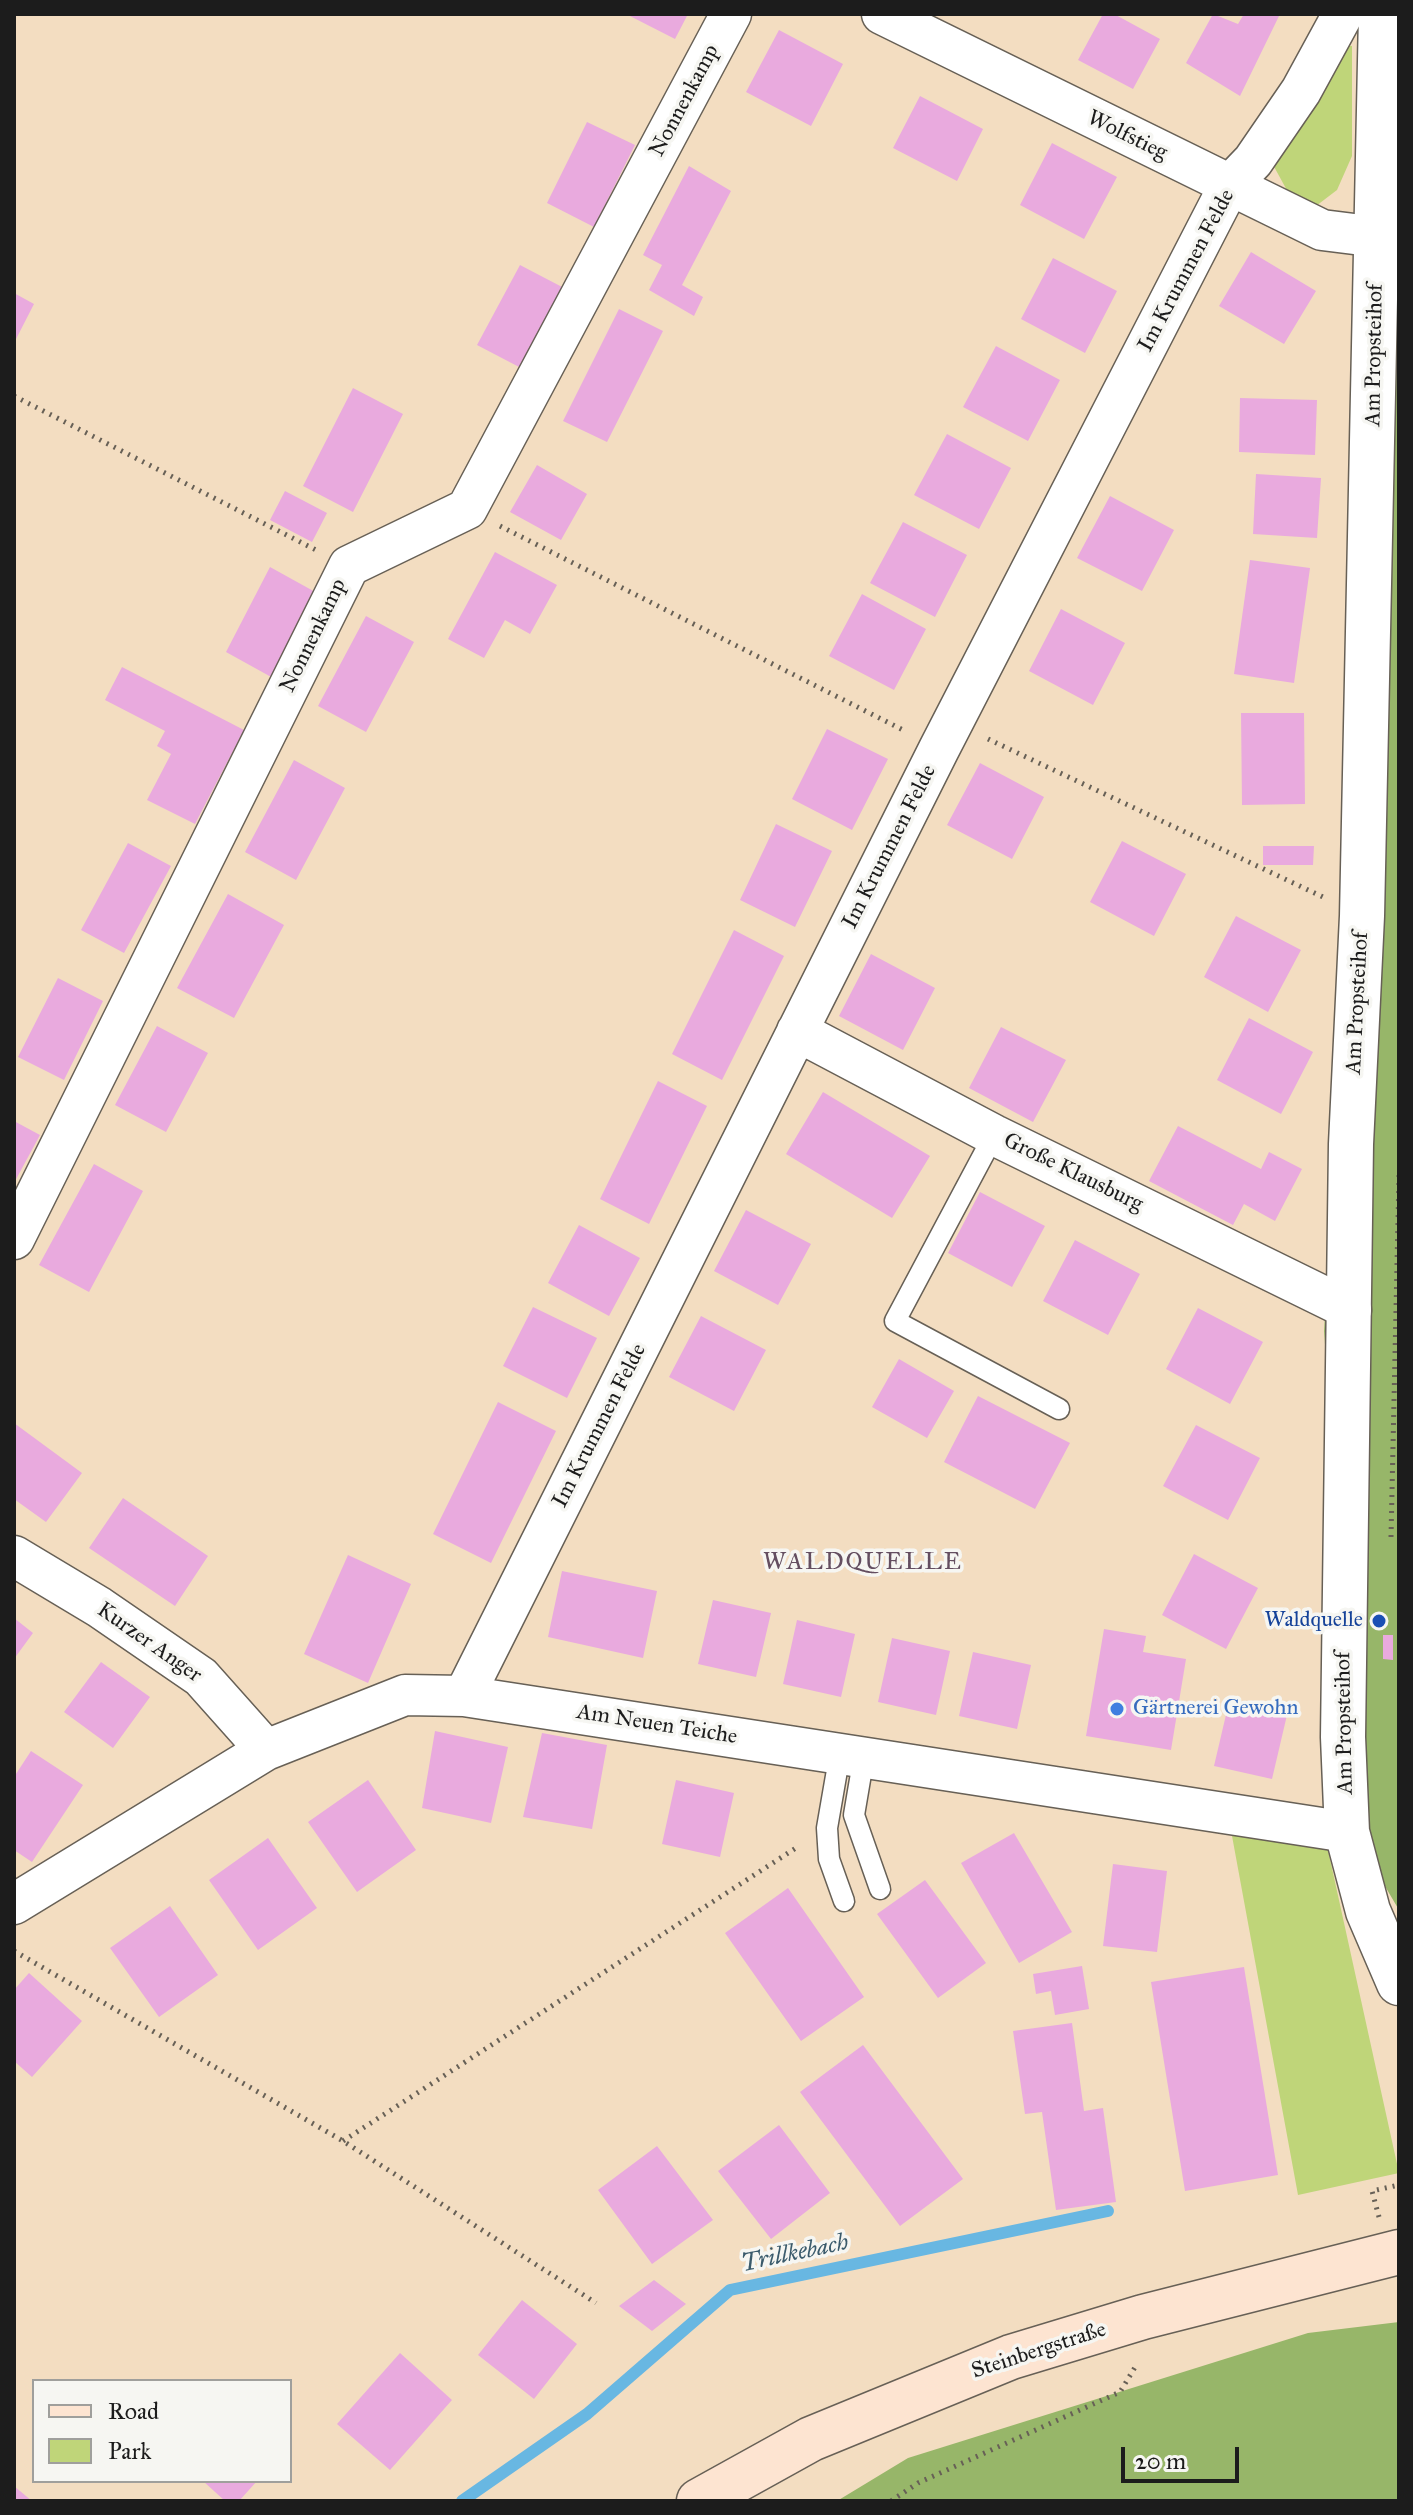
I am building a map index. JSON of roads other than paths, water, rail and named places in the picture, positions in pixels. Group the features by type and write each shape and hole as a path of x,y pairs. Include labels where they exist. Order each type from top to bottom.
{"main road":[{"name":"Steinbergstraße","path":"699,2501 811,2439 882,2407 1011,2357 1169,2311 1399,2252"}],"street":[{"name":"Nonnenkamp","path":"14,1239 349,566 467,509 731,14"},
{"name":"Wolfstieg","path":"882,14 1322,230 1378,237"},
{"name":"Im Krummen Felde","path":"464,1696 797,1031 1229,186 1253,161 1301,91 1343,14"},
{"name":"Am Propsteihof","path":"1381,14 1390,94 1378,237 1362,916 1351,1144 1343,1737 1347,1832 1368,1911 1399,1983"},
{"name":"Große Klausburg","path":"797,1031 994,1135 1351,1310"},
{"name":"Kurzer Anger","path":"14,1556 99,1607 201,1677 266,1750"},
{"name":"Am Neuen Teiche","path":"14,1904 266,1750 405,1695 464,1696 1347,1832"}],"lane":[{"path":"994,1135 895,1321 1059,1409"},
{"path":"844,1901 829,1859 827,1828 852,1754"},
{"path":"852,1754 854,1815 880,1889"}],"waterway":[{"name":"Trillkebach","path":"462,2501 587,2414 730,2290 1108,2211"}],"place":[{"name":"Waldquelle","path":"1379,1621"},
{"name":"Gärtnerei Gewohn","path":"1117,1709"}],"district":[{"name":"WALDQUELLE","path":"863,1563"}]}
